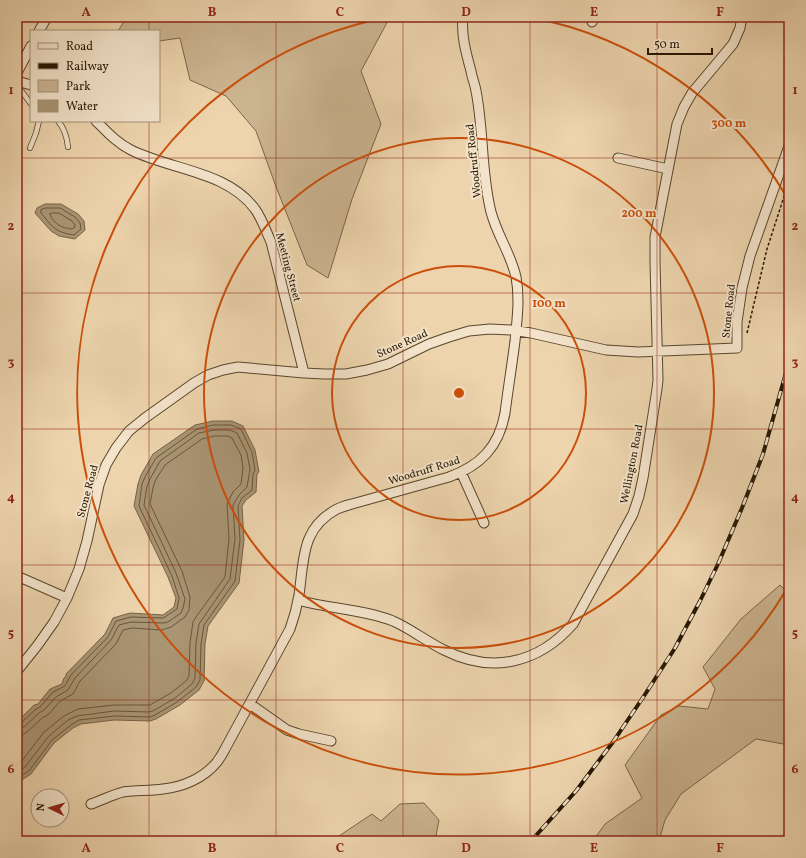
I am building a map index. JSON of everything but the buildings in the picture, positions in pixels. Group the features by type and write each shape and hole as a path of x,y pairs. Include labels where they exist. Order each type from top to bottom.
{"street":[{"path":"40,30 47,17"},
{"name":"Woodruff Road","path":"91,804 122,793 178,787 193,781 217,762 250,704 290,628 298,600 303,561 308,541 315,528 326,517 338,509 352,504 449,477 461,472 478,462 487,454 499,435 503,424 518,316 518,296 516,277 510,258 491,213 487,190 480,113 476,90 464,46 462,23 463,17"},
{"name":"Wellington Road","path":"298,600 372,614 393,621 442,650 456,656 486,663 516,661 531,656 544,649 565,633 573,624 633,514 643,478 658,380 655,238 677,124 692,93 733,44 740,28 742,17"},
{"path":"17,72 30,48"},
{"path":"17,81 30,85"},
{"name":"Meeting Street","path":"97,122 116,140 131,150 225,184 241,195 254,209 264,225 271,242 304,373"},
{"name":"Stone Road","path":"17,671 54,622 67,598 79,569 87,541 99,485 106,465 116,448 129,431 194,383 208,375 238,367 304,373 346,374 388,364 449,336 469,331 490,329 516,330 606,350 638,352 737,348 742,288 750,256 789,146"},
{"path":"618,158 668,169"},
{"path":"461,472 484,523"},
{"path":"17,576 67,598"},
{"path":"250,704 287,730 331,742"}],"lane":[{"path":"17,85 30,103"},
{"path":"30,148 36,134 39,122"},
{"path":"59,122 63,126 68,137 68,147"}],"path":[{"path":"737,348 747,331 767,249 789,181"}],"green space":[{"path":"127,17 390,17 361,71 381,124 352,199 328,278 307,265 256,131 226,96 190,80 180,38 160,41 160,30 119,30"},
{"path":"780,585 789,594 789,745 756,739 681,794 665,820 659,841 593,841 605,824 642,798 625,765 661,715 679,706 708,709 715,689 703,667 741,619"},
{"path":"424,803 439,820 435,841 339,841 339,836 372,814 381,821 400,804"}],"water":[{"path":"45,204 61,204 78,214 84,221 85,230 75,239 59,236 51,231 35,213 37,208"},
{"path":"213,421 232,421 243,426 255,450 259,472 257,474 256,492 246,500 242,506 244,540 239,583 208,626 205,644 204,681 199,690 180,705 156,719 150,721 114,720 81,724 73,728 54,743 31,774 17,783 17,722 34,705 38,704 50,689 62,684 66,674 105,634 113,618 130,613 163,615 174,607 176,598 168,577 134,506 138,484 141,475 153,454 195,425"}],"railway":[{"path":"531,841 576,791 613,742 675,648 718,564 742,508 763,454 789,362"}]}
